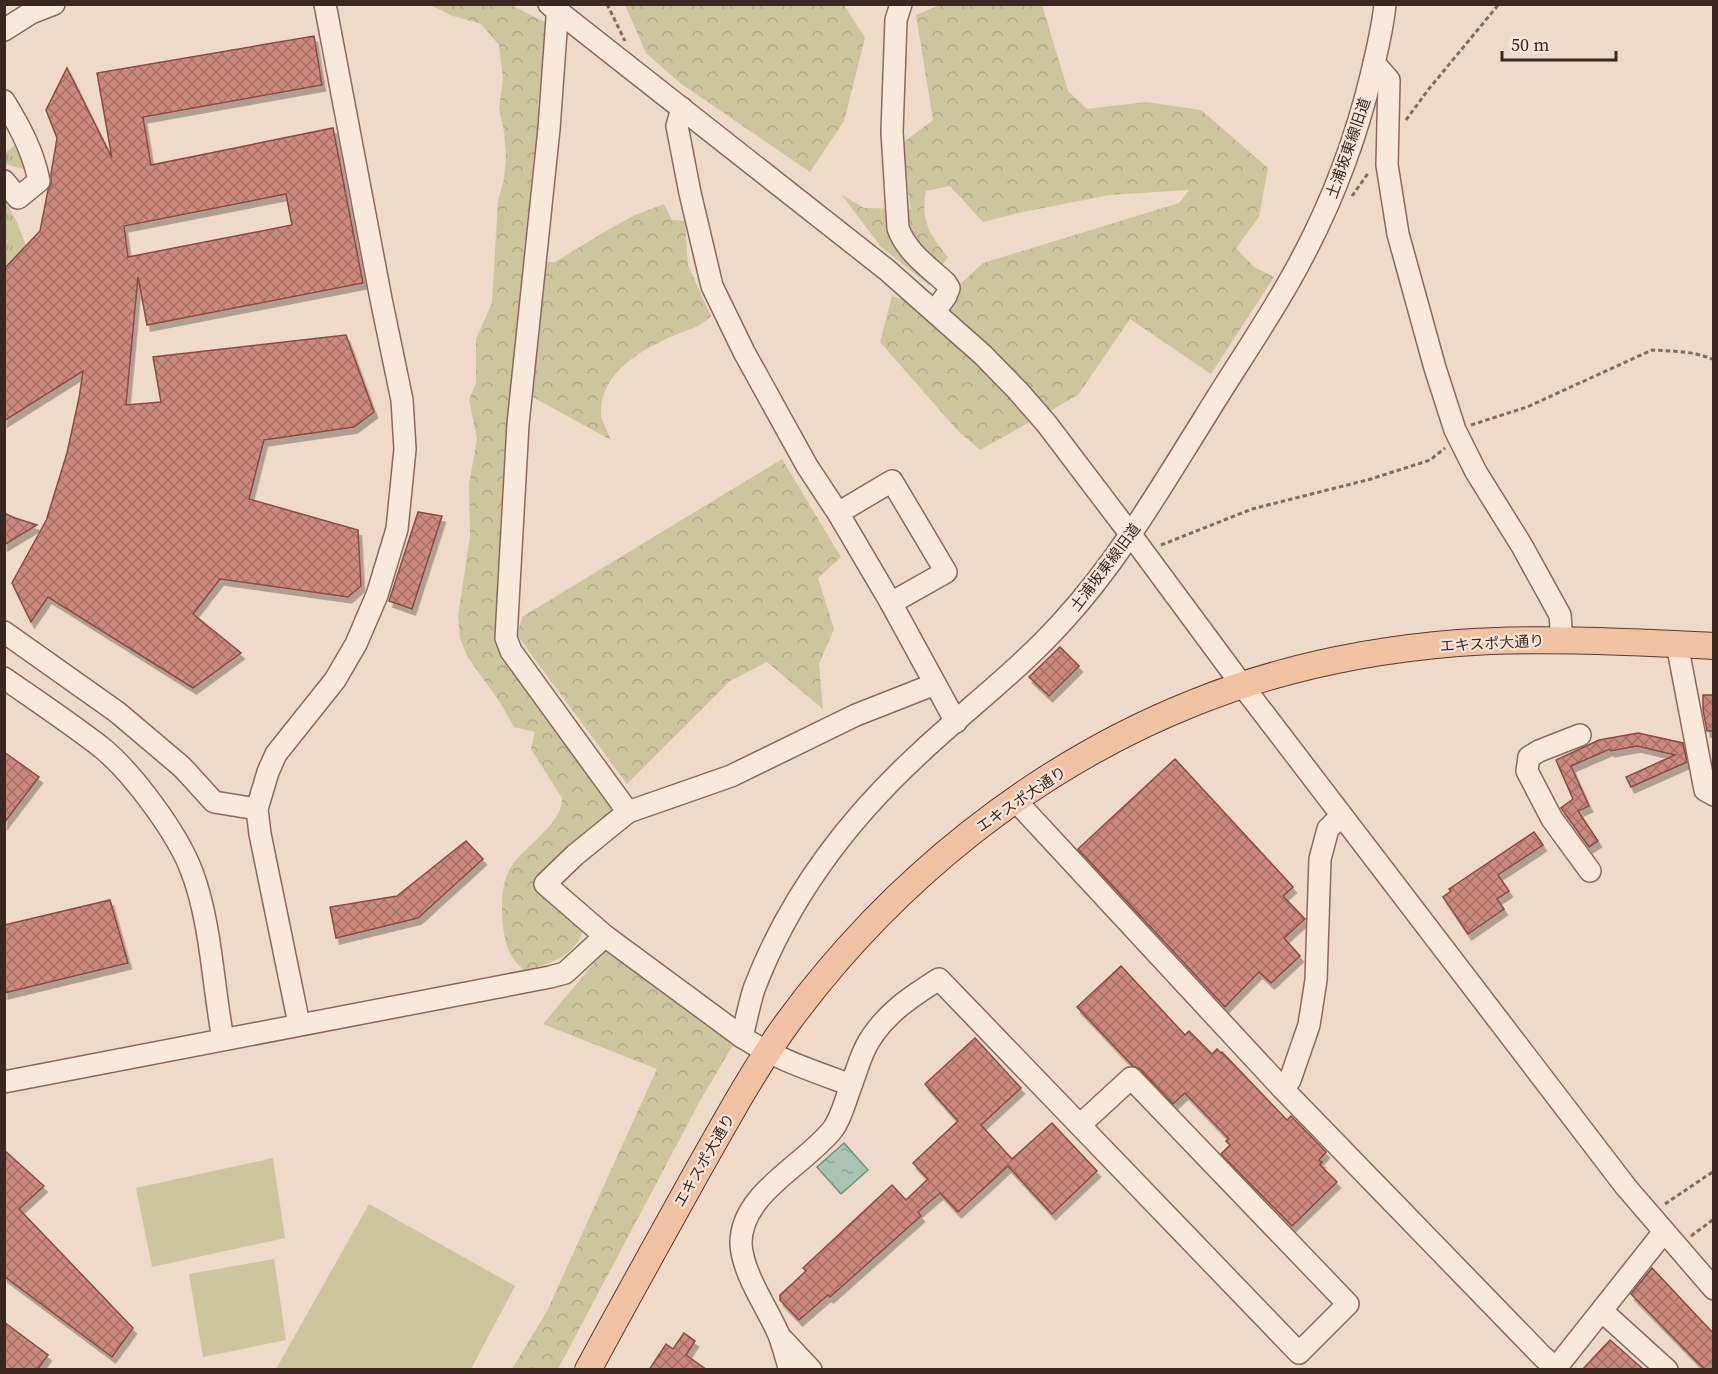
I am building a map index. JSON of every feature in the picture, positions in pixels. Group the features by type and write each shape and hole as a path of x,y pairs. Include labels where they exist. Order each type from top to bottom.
{"main road":[{"name":"エキスポ大通り","path":"588,1370 704,1160 767,1053 797,1010 845,952 888,906 941,857 1014,800 1066,767 1119,738 1194,702 1307,668 1401,650 1458,644 1562,640 1713,646"}],"street":[{"path":"4,30 31,13 54,4"},
{"path":"299,1024 260,834 257,809 276,754 334,680 356,644 377,595 398,529 405,449 402,400 326,4"},
{"path":"901,4 896,20 892,132 898,228 902,239 912,252 949,288 935,311"},
{"name":"土浦坂東線旧道","path":"742,1037 754,990 773,944 821,864 849,826 924,748 1023,662 1063,621 1131,535 1295,270 1324,213 1353,143 1374,63 1385,4"},
{"path":"555,7 887,270 983,355 1018,391 1046,423 1242,686 1648,1215 1713,1289"},
{"path":"555,7 549,129 518,424 506,638 510,651 628,812"},
{"path":"1374,63 1389,80 1387,165 1398,234 1412,291 1457,434 1476,472 1522,546 1560,615 1562,640"},
{"path":"4,101 24,132 36,163 39,181 18,198 4,181"},
{"path":"682,108 677,126 712,286 744,352 807,466 838,513 891,603 956,722"},
{"path":"838,513 892,482 946,572 891,603"},
{"path":"4,632 117,712 182,767 214,802 257,809"},
{"path":"1677,644 1705,790 1713,795"},
{"path":"4,678 102,748 123,768 165,821 192,872 201,903 223,1039"},
{"path":"852,1084 792,1064 767,1053 742,1037 605,936 545,884 575,855 628,812 731,776 856,716 935,684"},
{"path":"1580,735 1539,751 1529,758 1527,771 1552,819 1590,872"},
{"path":"1014,800 1282,1088 1557,1369 1602,1311 1670,1241"},
{"path":"1282,1088 1290,1080 1309,1025 1316,980 1320,859 1328,829 1341,816"},
{"path":"4,1082 565,973 605,936"},
{"path":"790,1370 779,1335 743,1259 741,1242 744,1223 767,1189 815,1149 834,1127 868,1042 881,1023 902,1002 939,979 1299,1353 1348,1304 1131,1078 1080,1125"},
{"path":"1602,1311 1667,1370"},
{"path":"779,1335 811,1370"}],"path":[{"path":"608,4 625,42"},
{"path":"1402,127 1428,90 1499,4"},
{"path":"1349,200 1376,164"},
{"path":"1144,552 1252,509 1371,480 1430,460 1457,434 1527,407 1652,350 1671,351 1713,360"},
{"path":"1648,1215 1713,1171"},
{"path":"1670,1241 1713,1219"}],"green space":[{"path":"430,5 511,5 545,22 552,35 541,78 538,104 543,128 542,262 555,262 633,216 664,204 672,220 685,221 688,265 711,316 698,326 649,348 625,364 615,375 602,399 601,414 611,440 518,389 501,638 616,814 550,870 584,925 576,944 570,951 553,961 524,970 511,955 505,939 502,895 511,867 557,817 562,798 531,749 535,732 514,727 501,704 467,656 460,638 458,616 470,536 469,484 477,439 469,400 476,383 476,339 492,303 498,200 504,179 506,155 499,109 503,79 499,45 481,24 453,16"},
{"path":"625,5 844,5 865,38 844,121 810,172 680,83 646,53"},
{"path":"940,5 1042,5 1068,91 1087,109 1146,102 1201,110 1268,168 1259,217 1236,248 1254,267 1274,277 1211,374 1130,319 1078,395 980,450 958,431 880,342 892,296 905,300 933,322 956,288 983,263 1179,203 1189,190 1109,195 983,222 950,186 926,191 924,210 928,227 948,257 929,285 881,247 842,195 864,208 911,209 901,150 904,142 933,120 916,15"},
{"path":"19,142 30,167 24,169 5,164 4,154"},
{"path":"4,199 16,220 26,246 4,269"},
{"path":"782,459 841,557 818,578 834,629 819,664 823,709 767,662 730,681 627,784 517,635 522,617"},
{"path":"605,950 733,1045 701,1099 558,1369 512,1369 547,1311 657,1069 543,1024"},
{"path":"273,1158 285,1238 152,1267 136,1188"},
{"path":"369,1204 515,1286 471,1369 276,1369"},
{"path":"274,1259 286,1340 203,1357 189,1274"}],"water":[{"path":"844,1143 868,1170 841,1194 817,1167"}],"building":[{"path":"314,36 322,85 143,117 151,165 333,128 363,283 147,325 138,277 126,405 161,402 153,357 346,335 374,412 354,427 264,440 249,499 358,530 361,586 348,597 220,579 193,614 241,653 193,688 48,597 31,622 12,583 48,517 67,453 83,371 4,421 4,269 40,231 51,185 57,138 46,110 67,68 112,158 97,73","holes":["286,194 292,225 128,257 124,226"]},
{"path":"418,512 442,516 412,609 389,601"},
{"path":"4,513 15,518 37,525 4,545"},
{"path":"1060,647 1079,666 1049,696 1029,677"},
{"path":"1703,695 1713,695 1713,731 1707,731"},
{"path":"1638,733 1683,743 1687,762 1631,787 1626,777 1675,755 1637,746 1611,751 1610,749 1571,766 1589,806 1578,811 1598,841 1589,847 1561,808 1573,799 1556,760 1599,740"},
{"path":"4,752 39,777 4,823"},
{"path":"1175,759 1293,887 1283,896 1305,919 1284,938 1300,956 1271,983 1259,972 1225,1007 1078,849"},
{"path":"1534,832 1543,845 1498,875 1509,891 1497,899 1504,909 1468,934 1443,897 1451,891 1449,889"},
{"path":"466,841 483,859 418,918 336,938 330,907 397,896"},
{"path":"110,900 128,963 4,993 4,925"},
{"path":"1121,966 1185,1035 1189,1031 1212,1054 1217,1049 1222,1052 1287,1120 1291,1116 1326,1152 1319,1160 1322,1162 1320,1165 1337,1182 1292,1226 1221,1154 1230,1145 1226,1141 1229,1139 1185,1093 1173,1104 1077,1007"},
{"path":"975,1038 1021,1088 981,1125 1012,1159 1052,1123 1097,1171 1052,1214 1008,1166 958,1212 940,1193 918,1212 921,1216 830,1297 828,1295 799,1320 780,1300 780,1295 806,1271 803,1268 892,1185 906,1200 928,1179 913,1163 958,1121 925,1084"},
{"path":"4,1150 44,1186 19,1209 133,1328 112,1357 4,1276"},
{"path":"1652,1268 1713,1333 1713,1370 1706,1370 1698,1363 1631,1294"},
{"path":"4,1322 48,1355 37,1370 4,1370"},
{"path":"684,1333 695,1341 686,1355 707,1370 649,1370 666,1344 673,1349"},
{"path":"1610,1340 1644,1370 1582,1370"}]}
